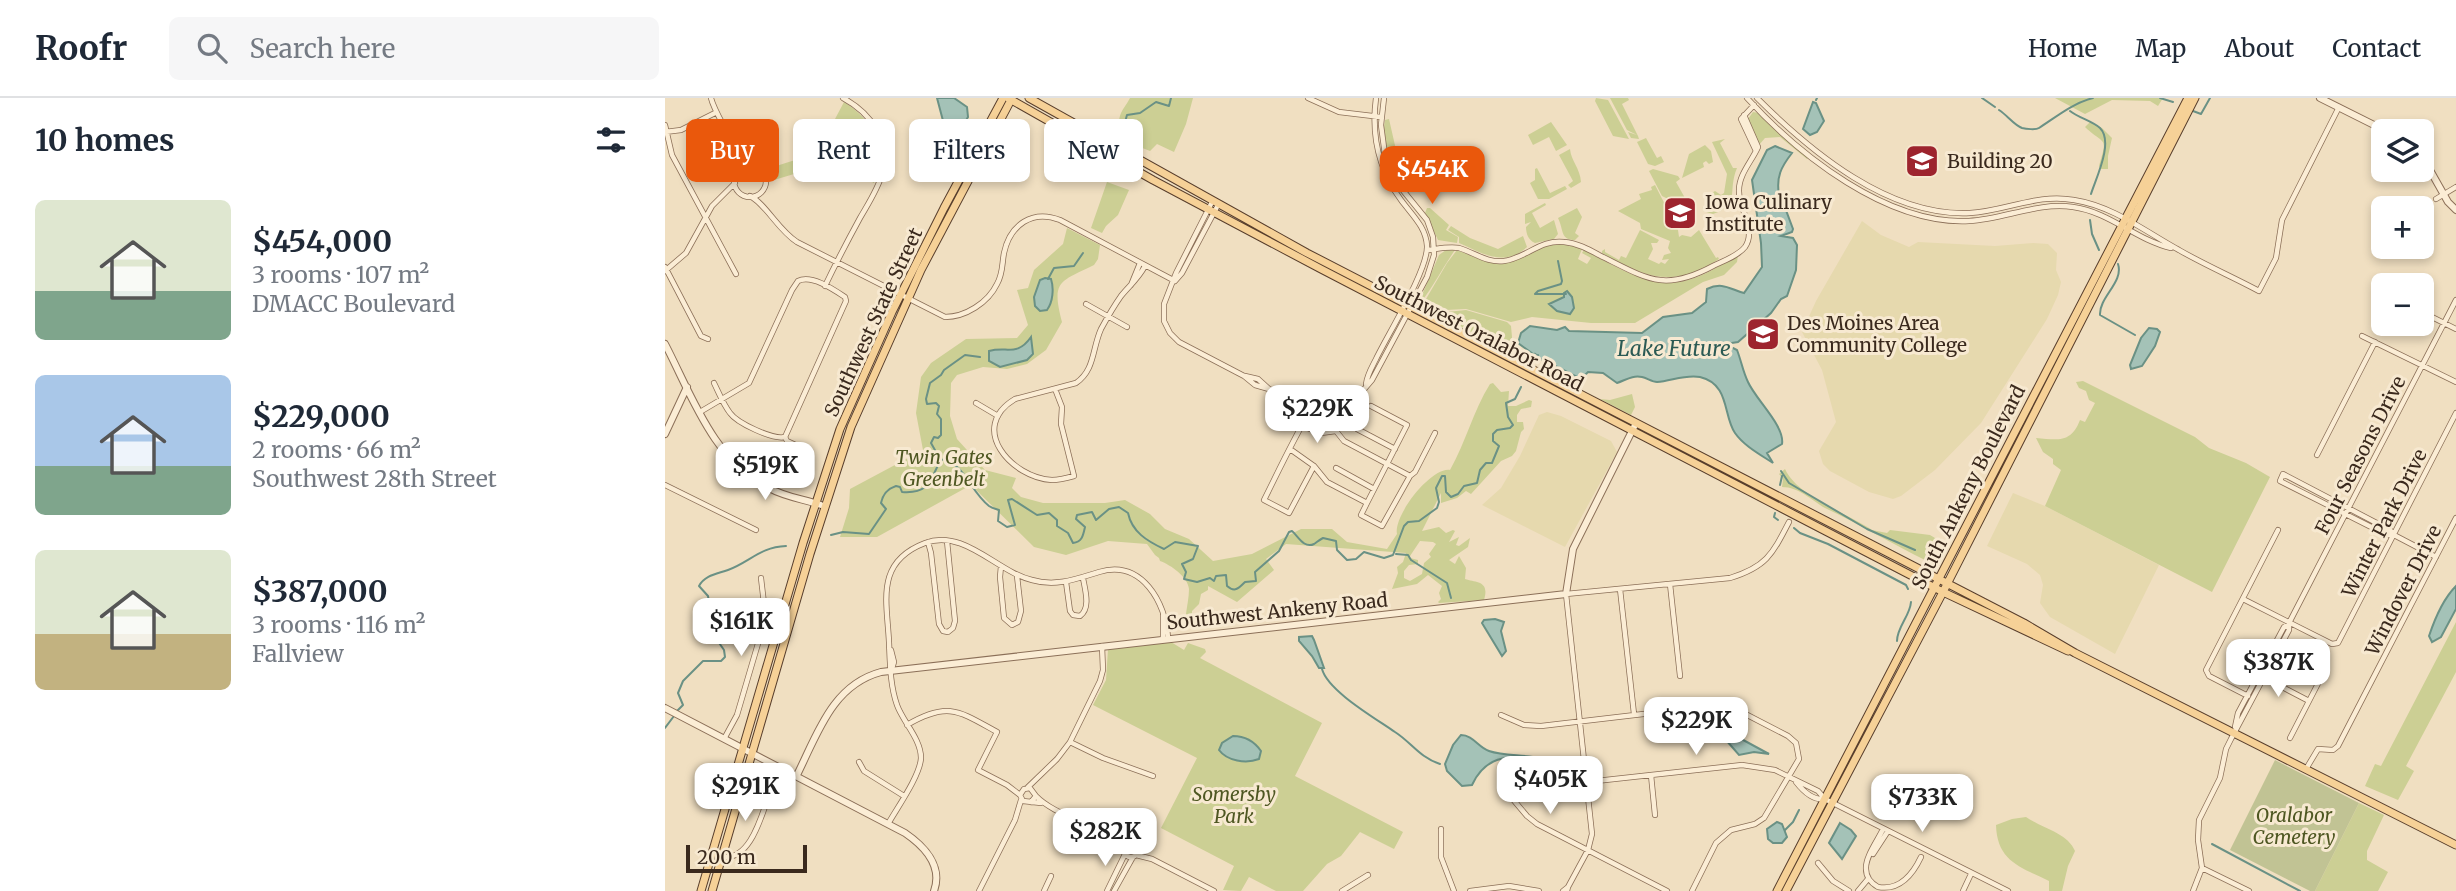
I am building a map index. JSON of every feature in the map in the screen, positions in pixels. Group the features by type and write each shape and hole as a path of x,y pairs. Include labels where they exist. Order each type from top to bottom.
{"main road":[{"name":"Southwest Oralabor Road","path":"1029,98 1213,207"},
{"name":"South Ankeny Boulevard","path":"2127,224 2187,98"},
{"name":"South Ankeny Boulevard","path":"1940,586 1945,565 2195,98"},
{"name":"Southwest Oralabor Road","path":"1008,99 1786,510 1940,586"},
{"name":"Southwest State Street","path":"701,891 827,465 854,394 1008,99"},
{"name":"Southwest State Street","path":"712,891 824,507 851,427 904,297"},
{"name":"South Ankeny Boulevard","path":"1777,891 1940,586 1954,570 2049,374"},
{"name":"Southwest Oralabor Road","path":"1633,428 1922,571 1940,586"},
{"path":"1786,510 1789,522 1800,517"},
{"path":"1922,571 1945,565"},
{"path":"1954,570 1954,580 1965,593"},
{"path":"1940,586 1965,593 2075,653 2456,845"},
{"path":"1940,586 2058,648 2075,653"},
{"name":"South Ankeny Boulevard","path":"1786,891 1828,800"}],"street":[{"path":"711,98 718,119"},
{"path":"825,286 878,184 884,157 881,138 874,123 858,107 843,98"},
{"path":"1308,98 1333,111 1381,117"},
{"path":"1376,98 1376,148 1382,168 1399,198 1423,230 1427,250 1423,269 1406,309"},
{"path":"1213,207 1176,273 1164,304 1164,321 1170,333 1179,342 1244,376 1255,385 1269,389 1315,414 1336,414 1348,408 1366,385 1367,377 1432,266 1434,249 1432,231 1427,220 1401,188 1390,167 1382,141 1381,117 1384,98"},
{"path":"1747,98 1792,141 1832,171 1878,198 1911,213 1944,220 1968,221 2056,205 2092,211 2127,224"},
{"path":"2320,98 2371,123"},
{"path":"1427,250 1453,247 1485,259 1500,261 1513,259 1544,244 1565,242 1582,246 1648,278 1670,281 1691,277 1738,253 1746,245 1749,232 1739,188 1740,179 1756,152 1756,143 1743,117 1758,99 1804,142 1837,166 1885,194 1909,204 1936,211 1971,213 2056,197 2086,202 2158,243 2259,291 2276,258 2282,220 2339,107"},
{"path":"666,132 681,130 715,113"},
{"path":"665,125 672,155 736,274"},
{"path":"2434,177 2456,210"},
{"path":"763,206 764,182"},
{"path":"708,339 701,337 666,269 692,245 705,216 734,183 740,193"},
{"path":"2436,199 2456,187"},
{"path":"750,197 758,195 764,189"},
{"path":"726,193 740,193 750,197 763,206 790,238 945,317 963,315 997,285 1007,241 1014,228 1032,217 1045,216 1059,220 1175,281"},
{"path":"1055,389 1062,407 1061,424 1074,476 1062,479 1042,478 1002,455 995,440 998,416 1008,403 1015,399 1079,381 1090,370 1096,342 1108,317 1143,264"},
{"path":"700,412 749,383 792,290 798,281 808,278 845,297 846,301 785,437"},
{"name":"Four Seasons Drive","path":"2233,733 2284,627 2289,623 2456,300"},
{"path":"1086,304 1126,327"},
{"path":"2434,318 2456,330"},
{"path":"2362,336 2456,382"},
{"path":"2317,455 2375,342"},
{"path":"665,344 719,446 740,469 783,495 824,507"},
{"path":"714,383 735,419 774,437 785,437"},
{"path":"665,434 687,387"},
{"path":"976,403 998,416"},
{"path":"1371,406 1407,425 1361,515 1383,526 1435,433"},
{"path":"1310,411 1264,500 1289,513 1314,466"},
{"name":"Winter Park Drive","path":"2289,623 2332,645 2336,644 2456,413"},
{"path":"1336,414 1336,431 1344,441 1410,477"},
{"path":"1302,426 1321,433 1336,431"},
{"path":"1566,890 1588,850 1591,829 1566,594 1573,549 1600,496 1608,472 1633,428"},
{"path":"1357,429 1395,449"},
{"path":"785,437 787,441 803,449"},
{"path":"1290,449 1314,466 1327,482 1367,503"},
{"path":"1336,468 1374,489"},
{"path":"2394,535 2387,535 2280,481 2283,474 2349,507 2436,557"},
{"path":"665,485 756,530"},
{"name":"Windover Drive","path":"2306,769 2318,749 2333,750 2338,746 2456,518"},
{"name":"Southwest Ankeny Road","path":"797,775 829,711 839,697 866,677 892,669 1730,578 1750,572 1770,555 1789,522"},
{"path":"2248,696 2206,673 2278,530"},
{"path":"928,542 939,624 943,631 949,632 955,621 947,541"},
{"path":"888,824 918,769 921,754 897,705 885,603 887,580 906,554 928,542 947,541 969,547 1017,576 1043,582 1066,582 1107,570 1132,574 1153,591 1163,615 1165,638"},
{"path":"1001,566 1004,618 1012,625 1018,622 1021,615 1017,576"},
{"path":"724,739 737,715 765,619 761,578"},
{"path":"1066,582 1070,611 1073,615 1080,616 1086,607 1083,578"},
{"path":"1670,583 1680,676"},
{"path":"1620,589 1634,714"},
{"path":"2243,599 2289,623"},
{"path":"1016,820 1026,788 1070,742 1100,681 1103,670 1102,646"},
{"path":"2290,738 2326,668"},
{"path":"2262,677 2309,701"},
{"name":"Four Seasons Drive","path":"2233,733 2238,713 2262,677"},
{"path":"1501,715 1513,722 1532,726 1669,711 1689,703 1715,701 1788,736 1796,743 1799,760 1764,818 1755,824 1731,830 1716,843 1692,891"},
{"path":"665,708 905,833 926,852 936,873 934,891"},
{"path":"907,725 935,712 953,710 997,732 978,769 1007,785 1021,798 1047,804"},
{"path":"2193,891 2202,868 2198,824 2220,778 2226,749 2233,733"},
{"path":"1070,742 1103,758 1153,776"},
{"path":"859,762 871,776 904,796"},
{"path":"1587,782 1747,765 1767,768 1789,777 1806,793 1819,800 1828,800 2008,891"},
{"path":"1651,775 1655,815"},
{"path":"979,891 1016,820 1035,794 1039,777"},
{"path":"1007,785 1026,788 1047,804 1108,837 1127,843 1134,842 1152,859 1214,891"},
{"path":"1506,791 1532,820 1667,891"},
{"path":"722,857 732,856 752,839 768,798"},
{"path":"1441,829 1441,858 1454,891"},
{"path":"1885,830 1880,846 1870,857 1866,868 1868,879 1883,890 1895,890 1907,881 1921,857"},
{"path":"1108,837 1125,852 1152,859"},
{"path":"1107,891 1127,843"},
{"path":"1114,891 1139,848"},
{"path":"1818,863 1833,881 1849,891"},
{"path":"2202,868 2249,891"},
{"path":"1962,891 1971,874"},
{"path":"1342,891 1367,875"},
{"path":"1044,891 1051,876"},
{"path":"1858,891 1868,879"},
{"path":"1470,891 1509,886 1539,891"}],"shaded area":[{"path":"1862,221 1881,235 1909,247 1918,242 1995,246 2048,244 2057,253 2056,270 2061,282 2047,319 1981,423 1935,470 1893,499 1869,492 1830,471 1823,464 1819,451 1836,422 1822,370 1802,332 1816,301"},
{"path":"1547,412 1561,416 1611,441 1617,452 1565,547 1482,505 1501,488 1539,415"},
{"path":"2013,493 2045,506 2159,565 2115,654 2050,617 2040,603 2043,585 2040,575 2027,564 1987,546"}],"green space":[{"path":"1130,98 1193,98 1174,152 1157,144 1150,151 1143,148 1143,119 1120,119"},
{"path":"1596,98 1608,100 1629,139 1613,136 1595,101"},
{"path":"1610,98 1628,98 1629,100 1622,104 1639,139 1631,138 1628,132 1637,135 1627,130"},
{"path":"2055,98 2163,98 2158,106 2150,101 2112,100 2085,114"},
{"path":"844,102 864,119 835,119"},
{"path":"1753,112 1759,113 1809,157 1807,159 1780,137 1765,138 1759,145 1748,119"},
{"path":"1389,119 1399,163 1395,167 1390,161 1384,137 1385,120"},
{"path":"1551,122 1567,145 1556,151 1549,137 1533,145 1528,135"},
{"path":"2090,122 2102,128 2112,138 2108,169 2101,169 2099,166 2104,145 2085,127"},
{"path":"1646,138 1657,158 1661,156 1664,162 1655,166 1648,164 1637,142"},
{"path":"1725,139 1720,143 1733,168 1737,168 1730,202 1713,214 1703,211 1705,209 1702,208 1711,206 1714,202 1710,194 1715,191 1721,195 1724,193 1727,174 1712,142"},
{"path":"1705,145 1711,151 1713,162 1709,164 1706,161 1703,163 1704,167 1682,178 1689,154"},
{"path":"1570,149 1581,182 1571,188 1568,185 1573,181 1559,155"},
{"path":"793,161 793,174 779,178 779,165"},
{"path":"1537,168 1550,193 1565,186 1567,189 1549,199 1538,199 1530,183 1535,180"},
{"path":"1653,169 1678,176 1680,179 1676,182 1685,198 1676,203 1662,196 1649,171"},
{"path":"1107,182 1129,190 1118,215 1102,233 1091,228"},
{"path":"1655,185 1679,237 1691,237 1699,230 1719,259 1688,274 1660,277 1632,269 1602,253 1605,249 1605,252 1619,260 1621,256 1626,258 1640,230 1659,240 1657,243 1651,243 1653,249 1648,259 1665,264 1669,259 1662,260 1664,255 1671,253 1668,248 1670,241 1641,229 1640,223 1618,211 1641,199 1639,194 1652,190 1651,187"},
{"path":"1545,203 1546,205 1532,213 1540,228 1554,220 1558,234 1554,239 1535,243 1527,234 1526,227 1531,222 1525,224 1525,214"},
{"path":"1427,208 1449,225 1446,230 1458,237 1457,243 1438,240 1425,213"},
{"path":"1577,208 1582,217 1575,233 1579,236 1570,240 1565,236 1558,218"},
{"path":"1451,226 1470,238 1498,249 1523,236 1527,247 1510,257 1493,257 1459,243 1459,237 1448,230"},
{"name":"Twin Gates Greenbelt","path":"1067,228 1100,245 1098,259 1094,265 1061,284 1058,298 1062,322 1046,350 1027,364 1007,369 983,367 957,375 951,383 950,416 957,439 985,470 1016,478 1012,488 1021,497 1043,503 1105,503 1125,500 1150,514 1165,529 1189,539 1213,561 1252,554 1301,529 1332,529 1347,542 1387,549 1397,534 1401,516 1415,494 1433,476 1450,470 1484,394 1493,383 1501,392 1509,391 1508,406 1532,401 1531,407 1521,409 1517,415 1517,422 1523,422 1524,429 1516,451 1501,461 1471,494 1466,491 1457,498 1441,503 1441,493 1422,531 1439,527 1446,533 1453,530 1455,531 1449,542 1459,537 1456,545 1459,546 1470,538 1468,547 1449,560 1455,564 1459,556 1466,568 1465,579 1484,586 1484,600 1439,603 1442,586 1428,575 1417,584 1392,589 1398,573 1397,567 1403,562 1406,553 1286,544 1266,559 1274,570 1237,602 1208,586 1208,590 1201,594 1199,604 1192,611 1192,620 1186,614 1189,589 1186,580 1174,568 1160,561 1147,544 1108,541 1066,555 1034,547 971,485 877,537 840,537 849,508 850,489 923,450 916,413 921,377 931,363 966,339 1017,338 1028,325 1017,290 1028,288 1034,270 1063,244","holes":["1420,541 1436,544 1429,554 1431,557 1424,563 1422,574 1410,581 1404,578 1404,571 1409,565 1418,564 1418,560 1410,556"]},
{"path":"1555,243 1582,249 1578,259 1587,264 1591,258 1582,253 1584,250 1637,276 1665,282 1679,282 1700,276 1738,255 1737,262 1724,275 1703,282 1635,323 1591,323 1532,317 1511,322 1466,309 1446,310 1426,299 1457,250 1482,260 1500,263"},
{"path":"1446,250 1455,250 1422,301 1439,255"},
{"path":"1425,301 1447,312 1466,310 1507,322 1511,326 1513,348 1530,363 1600,399 1610,400 1632,394 1635,407 1631,415 1477,336 1425,306 1422,303"},
{"path":"2083,381 2270,477 2212,592 2045,506 2061,470 2053,464 2053,459 2043,452 2036,438 2063,438 2073,433 2080,420 2085,422 2095,403 2089,400 2086,391 2079,388 2076,382"},
{"path":"1785,469 1791,479 1812,496 1872,530 1930,535 1941,538 1943,544 1927,561 1799,492 1782,487 1783,479 1779,474"},
{"path":"2456,622 2456,672 2406,766 2414,771 2398,800 2365,786 2375,764 2381,766"},
{"name":"Somersby Park","path":"1171,642 1184,650 1188,643 1205,649 1206,652 1200,658 1322,723 1295,776 1403,832 1394,849 1360,832 1341,856 1327,864 1303,891 1276,891 1249,877 1241,891 1223,890 1234,866 1161,828 1197,758 1093,705 1106,680 1108,649"},
{"name":"Oralabor Cemetery","path":"2275,760 2359,803 2315,891 2310,891 2230,850"},
{"path":"2359,803 2384,815 2367,851 2367,860 2388,872 2378,891 2315,891"},
{"path":"2026,817 2061,835 2075,851 2062,891 2049,891 2049,881 2020,867 2001,847 1996,825"}],"water":[{"path":"937,98 954,98 967,107 967,119 943,119"},
{"path":"1813,102 1824,121 1817,132 1810,135 1803,129"},
{"name":"Lake Future","path":"1775,146 1792,153 1780,173 1779,195 1775,199 1784,205 1793,229 1781,236 1793,238 1797,245 1796,270 1787,296 1781,299 1771,313 1738,342 1725,344 1737,350 1748,382 1779,429 1782,444 1767,453 1773,463 1748,446 1735,433 1721,393 1710,381 1689,376 1657,382 1632,377 1617,383 1603,373 1588,372 1581,379 1542,359 1536,361 1538,356 1535,354 1532,359 1533,354 1518,343 1521,333 1530,326 1557,330 1565,327 1569,331 1642,333 1663,317 1692,313 1706,302 1707,289 1722,286 1744,293 1762,267 1752,180 1767,150"},
{"path":"1051,279 1051,303 1047,310 1040,311 1035,306 1034,297 1040,280"},
{"path":"1567,291 1572,297 1574,308 1570,314 1557,311 1549,304 1564,297"},
{"path":"2149,328 2160,332 2155,346 2142,366 2131,369 2130,365 2141,338"},
{"path":"1031,337 1033,354 1027,360 1000,367 989,361 989,351 1016,349"},
{"path":"742,454 790,473 793,475 792,480 786,483 768,475"},
{"path":"2456,586 2456,609 2441,637 2432,642 2429,636 2437,616"},
{"path":"1484,620 1504,622 1501,631 1506,651 1502,656 1482,623"},
{"path":"1312,636 1324,668 1319,668 1299,641 1299,637"},
{"path":"1714,728 1723,729 1769,754 1754,752 1739,755 1726,740 1713,737 1711,732"},
{"path":"1461,735 1469,737 1489,751 1545,761 1555,776 1554,791 1547,792 1522,762 1506,758 1483,769 1472,785 1462,786 1447,771 1445,764 1453,745"},
{"path":"1233,736 1245,738 1255,744 1261,751 1259,759 1237,760 1222,754 1219,750 1222,743"},
{"path":"1777,822 1782,824 1787,837 1782,843 1773,843 1768,839 1767,829"},
{"path":"1840,823 1856,836 1842,859 1829,843"}],"waterway":[{"path":"1126,119 1127,115 1140,113 1156,102 1169,106 1171,98"},
{"path":"1982,98 1995,107"},
{"path":"1999,110 2019,127 2036,129 2072,107 2093,98"},
{"path":"2160,98 2173,102"},
{"path":"2193,111 2201,114 2210,98"},
{"path":"2070,111 2100,128 2104,134 2105,151 2091,194"},
{"path":"2090,220 2092,234 2099,250"},
{"path":"1048,279 1054,268 1074,266 1083,253"},
{"path":"1558,261 1561,284 1535,294 1566,294"},
{"path":"2118,264 2118,277 2103,302 2100,315 2135,335"},
{"path":"940,459 931,443 934,437 941,435 941,419 937,414 939,406 936,403 927,404 930,383 965,355 980,357"},
{"path":"1534,361 1538,355"},
{"path":"941,460 945,459 959,469 983,500 990,507 999,510 998,521 1007,527 1015,525 1008,500 1012,499 1037,515 1049,513 1057,520 1057,526 1068,533 1073,543 1080,540 1085,527 1076,519 1077,515 1092,512 1096,520 1109,509 1119,507 1128,513 1133,526 1141,535 1164,549 1175,542 1198,546 1193,559 1182,564 1186,572 1184,579 1197,582 1210,578 1214,581 1216,576 1226,575 1227,586 1235,589 1245,582 1256,581 1255,572 1279,551 1292,531 1307,545 1323,538 1336,541 1337,550 1347,560 1356,559 1364,552 1384,558 1393,555 1404,526 1408,522 1419,521 1437,508 1439,502 1436,488 1442,476 1445,476 1446,492 1451,497 1458,494 1464,486 1477,483 1480,470 1486,463 1492,463 1499,446 1493,441 1493,434 1513,425 1508,417 1506,403 1515,399 1521,387"},
{"path":"831,535 843,532 869,534 886,509 881,503 886,492 896,486 900,487 902,492 918,491 931,480 940,461"},
{"path":"1781,471 1789,483 1867,529 1915,550"},
{"path":"1780,485 1782,476"},
{"path":"1775,513 1774,517 1778,520"},
{"path":"1794,528 1906,585 1908,589"},
{"path":"677,711 683,705 678,693 683,681 703,661 721,661 725,657 724,650 715,637 708,596 699,586 708,577 736,567 762,552 786,546"},
{"path":"1396,554 1408,555 1411,560 1447,583 1451,598"},
{"path":"1897,641 1911,602"},
{"path":"1322,669 1342,695 1401,736 1421,754 1440,764"},
{"path":"665,728 674,716"},
{"path":"1785,830 1799,810"},
{"path":"2212,844 2300,891"}],"place":[{"name":"Building 20","path":"1922,161"},
{"name":"Iowa Culinary Institute","path":"1680,213"},
{"name":"Des Moines Area Community College","path":"1763,334"}]}
